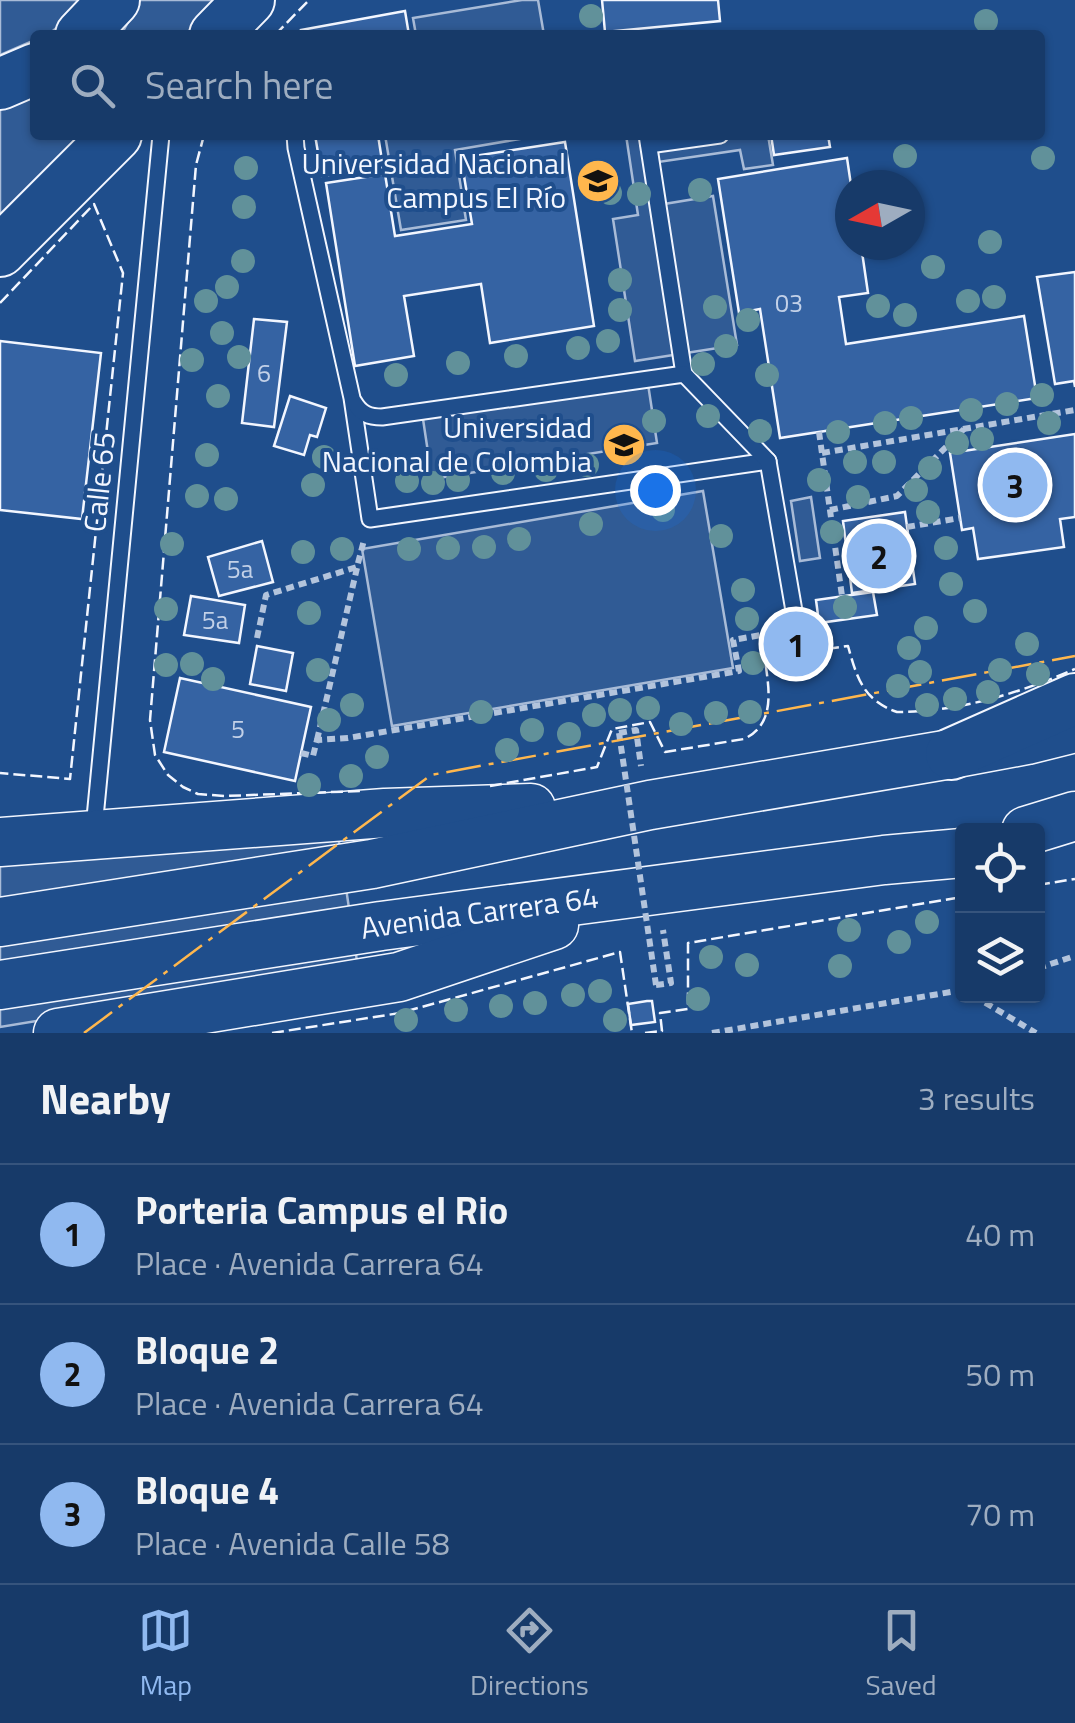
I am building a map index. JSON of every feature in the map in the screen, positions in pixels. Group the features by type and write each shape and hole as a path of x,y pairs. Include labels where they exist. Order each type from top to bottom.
{"highway":[{"path":"86,30 114,0"},
{"path":"220,30 250,0"},
{"path":"0,84 30,71"},
{"path":"0,251 111,140"},
{"path":"951,754 1075,699"}],"main road":[{"path":"11,837 93,835 385,813 951,754 1075,728"},
{"path":"0,922 372,864 646,786"},
{"path":"1045,825 1075,816"},
{"path":"1045,846 1075,843"},
{"path":"884,860 955,845"},
{"name":"Avenida Carrera 64","path":"0,986 381,926 660,910 884,860 955,854"},
{"path":"58,1033 399,976 660,910"}],"lane":[{"name":"Calle 65","path":"93,835 161,140"},
{"path":"296,140 352,398 370,519 768,461"},
{"path":"648,140 684,374 768,461 798,634"},
{"path":"352,398 358,409 369,416 382,417 684,374"}],"path":[{"path":"822,453 1075,410"},
{"path":"830,510 897,496 964,430"},
{"path":"818,432 842,596"},
{"path":"907,527 960,518"},
{"path":"301,753 313,756 370,519"},
{"path":"257,638 266,595 357,567"},
{"path":"317,740 348,738 738,671 733,640 772,634 773,638"},
{"path":"646,786 636,730 619,732 656,985 671,983 660,910"},
{"path":"1045,966 1075,956"},
{"path":"712,1033 955,991"},
{"path":"986,1003 1036,1033"}],"shaded area":[{"path":"0,0 90,0 54,30 30,30 30,42 0,55"},
{"path":"140,0 228,0 201,30 124,30"},
{"path":"538,0 543,30 415,30 413,18"},
{"path":"30,95 30,140 90,140 0,228 0,108"},
{"path":"386,140 514,140 455,150 466,220 401,230"},
{"path":"627,140 769,140 773,165 744,169 740,150 658,162 664,204 713,196 737,345 635,361 613,219 638,215"},
{"path":"648,384 657,443 432,479 423,419"},
{"path":"703,491 733,668 392,726 362,549"},
{"path":"811,497 820,558 800,561 791,501"},
{"path":"338,835 358,968 0,1027 0,859"}],"building":[{"path":"602,0 718,0 720,21 605,30"},
{"path":"405,11 408,30 301,30"},
{"path":"316,140 379,140 383,167 322,176"},
{"path":"772,140 829,140 830,147 774,155"},
{"path":"565,142 594,326 490,343 481,284 404,296 414,356 355,366 326,183 385,174 395,236 472,224 461,158"},
{"path":"847,158 849,170 835,170 835,260 863,260 868,293 839,297 846,344 1024,316 1037,398 780,438 760,309 739,313 718,179"},
{"path":"1075,272 1075,387 1074,381 1055,384 1037,277"},
{"path":"254,319 287,322 274,427 242,423"},
{"path":"0,341 101,353 82,519 0,510"},
{"path":"290,396 326,408 317,437 310,435 304,455 274,446"},
{"path":"1075,434 1075,517 1060,519 1064,547 978,559 973,528 962,530 950,453"},
{"path":"905,512 915,584 852,593 843,521"},
{"path":"262,541 273,582 219,596 208,557"},
{"path":"873,592 877,615 819,623 816,600"},
{"path":"191,596 245,605 239,643 184,635"},
{"path":"827,629 831,648 765,660 761,640"},
{"path":"257,646 293,653 286,691 250,684"},
{"path":"180,678 311,707 295,781 164,752"},
{"path":"652,1001 655,1022 631,1025 628,1004"}],"fence":[{"path":"280,30 309,0"},
{"path":"203,140 196,165 150,720 155,755 168,775 198,794 360,791"},
{"path":"0,303 94,204 123,273 70,779 0,773"},
{"path":"827,649 848,646 863,686 876,701 897,712 943,709 988,700 1075,669"},
{"path":"490,786 597,767 612,729 650,722 665,752 744,739 766,715 767,659"},
{"path":"1045,884 1075,879"},
{"path":"645,1033 662,1031 660,1013 688,1009 688,943 955,898"},
{"path":"272,1033 400,1013 620,952 632,1033"}],"power":[{"path":"84,1033 431,775 1075,656"}],"place":[{"name":"Universidad Nacional Campus El Río","path":"598,181"},
{"name":"Universidad Nacional de Colombia","path":"624,445"},
{"name":"Bloque 4","path":"1015,485"},
{"name":"Bloque 2","path":"879,556"},
{"name":"Porteria Campus el Rio","path":"796,644"}]}
